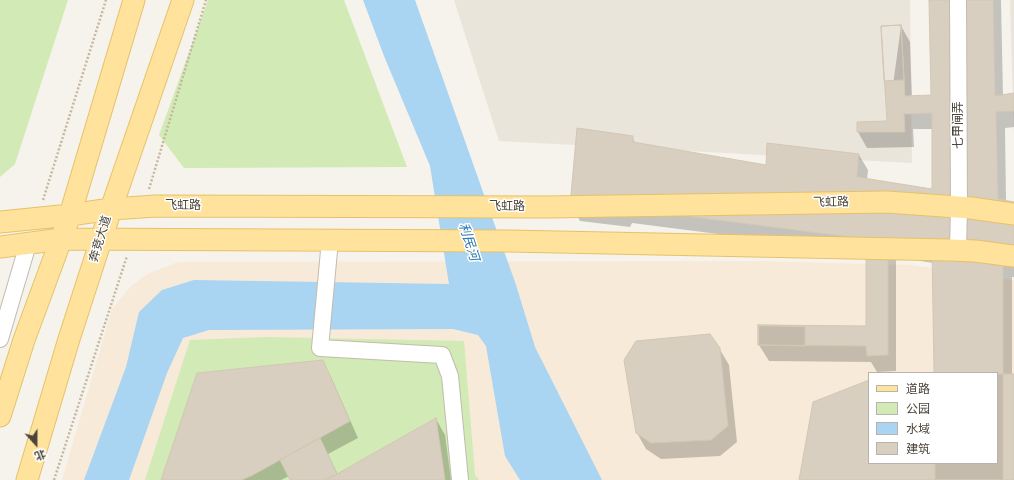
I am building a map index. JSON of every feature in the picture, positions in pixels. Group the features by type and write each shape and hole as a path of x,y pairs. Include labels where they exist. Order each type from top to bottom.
{"main road":[{"path":"0,416 24,340 70,215 134,0"},
{"name":"奔竞大道","path":"28,480 69,339 110,209 183,0"},
{"name":"飞虹路","path":"0,222 70,215 110,209 156,206 546,207 887,202 971,208 1014,214"},
{"path":"0,247 61,239 546,241 958,250 1014,256"}],"street":[{"name":"七甲闸弄","path":"958,0 958,250"},
{"path":"330,240 320,348 442,356 450,376 460,480"},
{"path":"0,339 28,244"}],"path":[{"path":"38,218 106,0"}],"shaded area":[{"path":"454,0 910,0 912,163 499,141"},
{"path":"1010,0 1014,0 1014,138"},
{"path":"753,261 911,265 1014,280 1014,480 62,480 112,309 130,287 147,274 178,262"}],"green space":[{"path":"0,0 68,0 15,164 0,177"},
{"path":"208,0 344,0 407,167 184,168 159,135"},
{"path":"267,337 464,341 475,475 479,480 145,480 190,340"}],"water":[{"name":"利民河","path":"363,0 415,0 516,285 535,347 602,480 520,480 505,456 486,346 478,335 453,329 209,330 183,338 167,373 129,480 84,480 126,367 139,312 162,290 194,280 449,284 430,166 384,56"}],"building":[{"path":"929,0 993,0 995,96 1014,93 1014,111 996,112 998,199 1014,202 1014,264 1003,262 1003,480 935,480 935,464 998,464 998,372 934,372 932,249 888,242 888,355 867,356 866,346 758,345 758,325 866,326 866,239 623,208 570,205 577,128 633,136 633,142 766,165 767,143 859,154 857,177 932,189 932,113 904,114 905,132 857,132 857,122 887,121 881,26 901,25 905,96 931,95"},
{"path":"901,25 904,80 884,81 881,26"},
{"path":"758,325 805,326 805,346 758,345"},
{"path":"710,334 720,348 728,426 711,440 651,443 636,433 624,360 636,341"},
{"path":"323,360 350,421 251,476 241,480 161,480 197,373"},
{"path":"998,374 1014,374 1014,480 799,480 813,402 868,380 868,464 998,464"},
{"path":"436,418 445,480 325,480 337,474"},
{"path":"320,438 337,474 325,480 290,480 280,460"}]}
